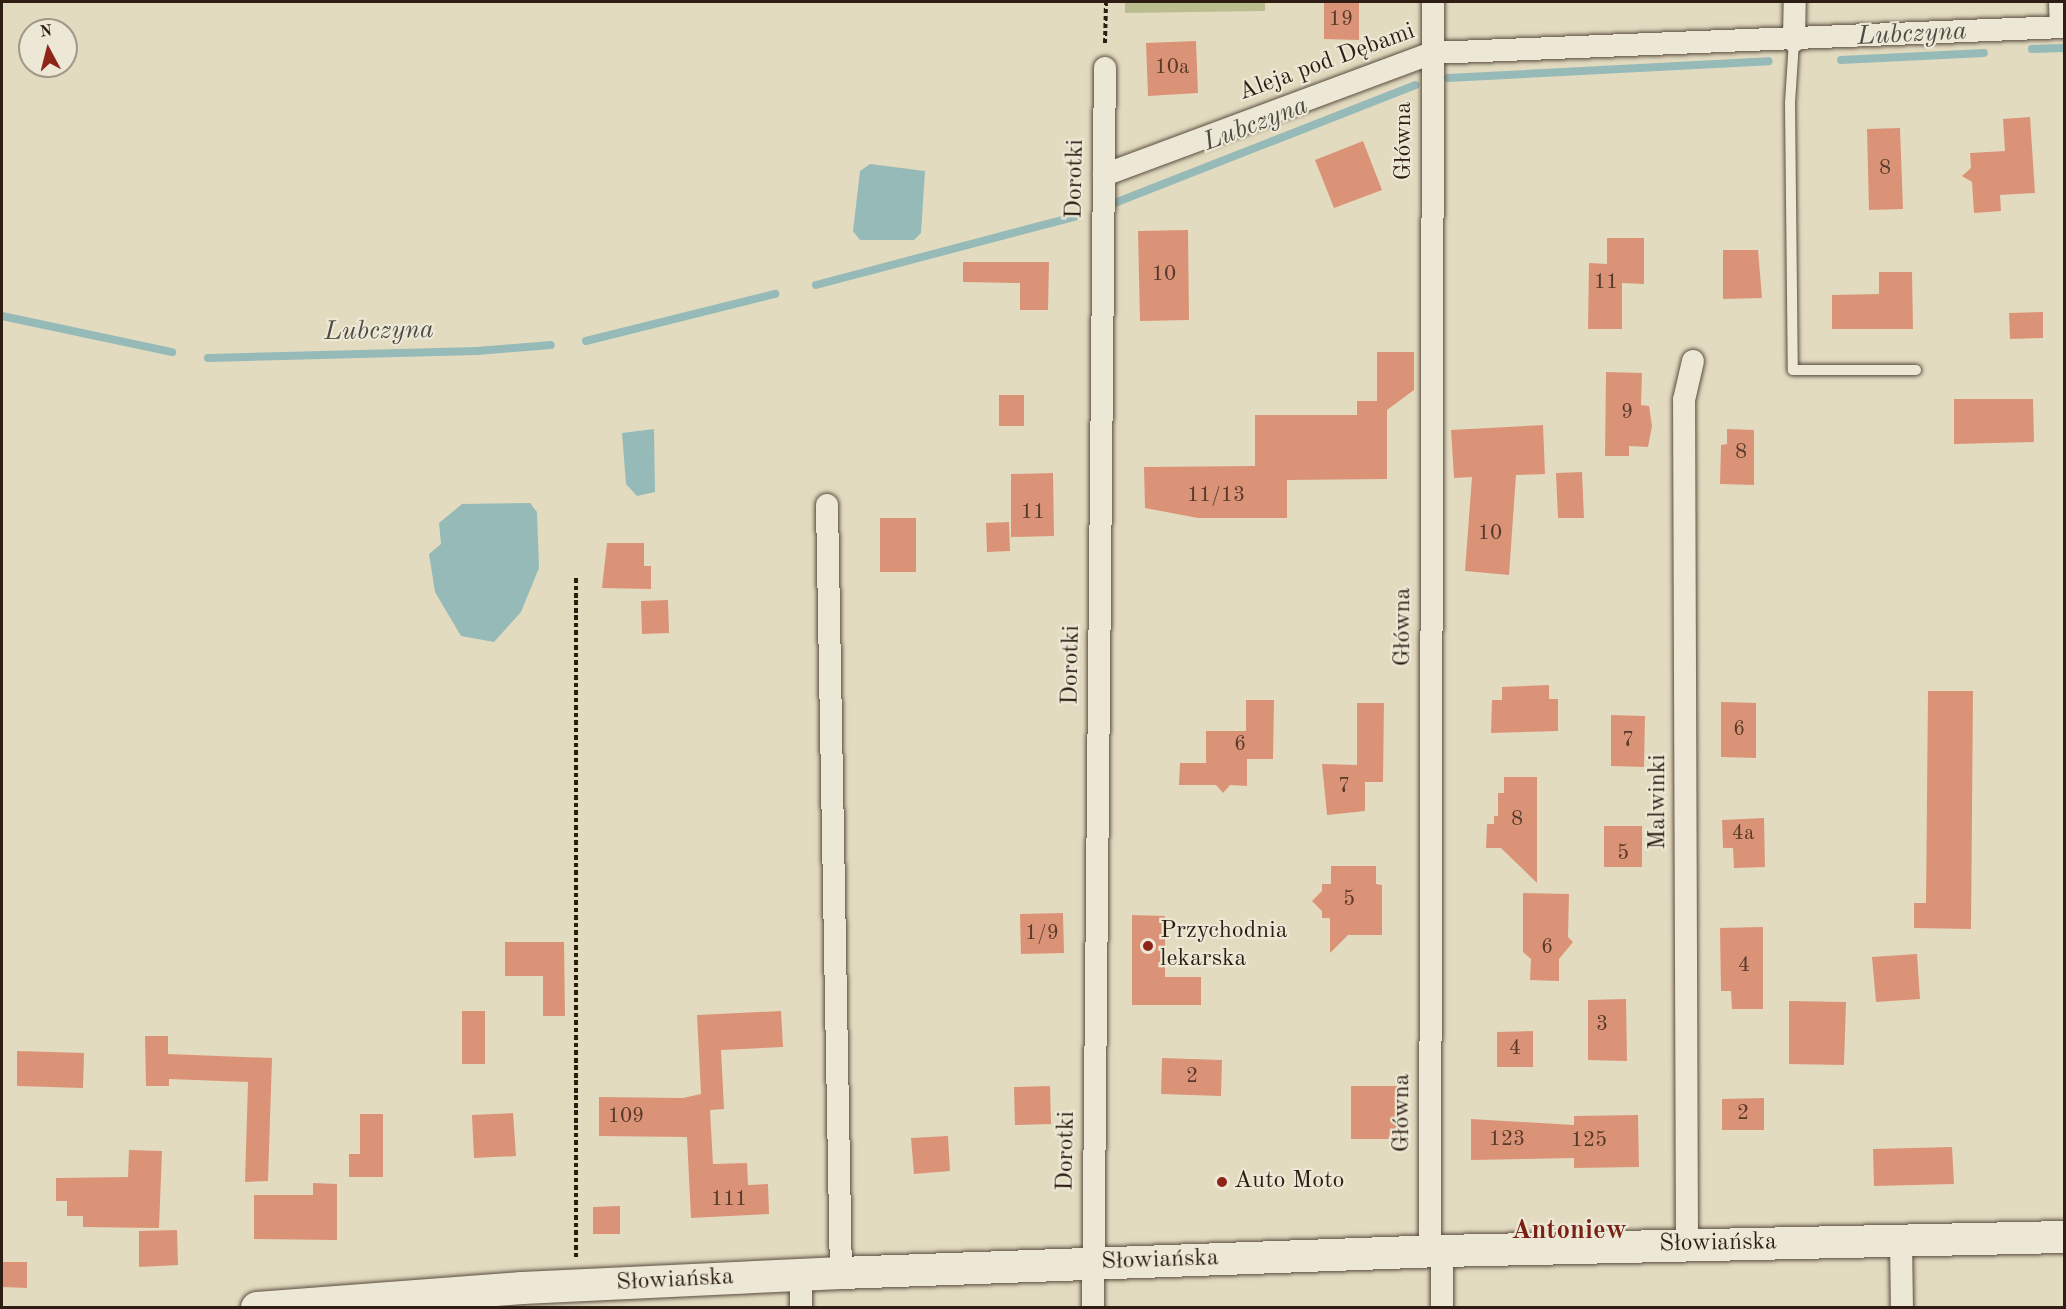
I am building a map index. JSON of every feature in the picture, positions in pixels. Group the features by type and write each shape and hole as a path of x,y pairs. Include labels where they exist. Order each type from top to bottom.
{"street":[{"name":"Główna","path":"1432,2 1436,1251 1442,1308"},
{"path":"1794,41 1795,2"},
{"name":"Aleja pod Dębami","path":"1104,175 1432,53 1794,41 2062,27 2060,2"},
{"name":"Dorotki","path":"1093,1308 1104,68"},
{"name":"Malwinki","path":"1687,1245 1684,400 1693,361"},
{"path":"827,505 841,1273"},
{"name":"Słowiańska","path":"257,1308 522,1298 576,1285 1092,1263 1436,1251 2064,1237"},
{"path":"1901,1240 1902,1308"},
{"path":"801,1275 801,1308"}],"lane":[{"path":"1794,41 1790,103 1793,370 1916,370"}],"path":[{"path":"1104,68 1106,2"},
{"path":"576,578 576,1285"}],"green space":[{"path":"1125,2 1265,2 1265,11 1125,13"}],"water":[{"path":"870,164 925,171 921,233 914,240 860,240 853,231 860,171"},
{"path":"654,429 655,492 637,496 626,484 622,433"},
{"path":"530,503 537,512 539,568 521,612 494,642 461,636 435,592 429,554 441,544 439,523 462,504"}],"building":[{"path":"1324,2 1359,2 1359,40 1324,39"},
{"path":"1196,41 1198,93 1148,96 1146,43"},
{"path":"2030,117 2035,193 2000,195 2001,211 1974,213 1972,182 1962,176 1971,168 1970,153 2005,151 2003,119"},
{"path":"1900,128 1903,209 1869,210 1867,129"},
{"path":"1363,141 1382,190 1334,208 1315,160"},
{"path":"1188,230 1189,320 1140,321 1138,231"},
{"path":"1607,238 1644,238 1644,284 1622,283 1622,329 1588,329 1589,263 1607,264"},
{"path":"1723,250 1758,250 1762,298 1723,299"},
{"path":"963,262 1049,262 1048,310 1020,310 1020,283 963,282"},
{"path":"1879,272 1912,272 1913,329 1832,329 1832,295 1879,294"},
{"path":"2043,312 2043,338 2010,339 2009,313"},
{"path":"1377,352 1414,352 1414,390 1387,410 1387,479 1287,480 1287,518 1198,518 1145,508 1144,467 1255,466 1255,415 1357,415 1357,401 1377,401"},
{"path":"1606,372 1642,373 1641,405 1649,406 1652,426 1648,447 1629,446 1629,456 1605,456"},
{"path":"999,395 1024,395 1024,426 999,426"},
{"path":"1954,399 2033,399 2034,442 1954,444"},
{"path":"1543,425 1545,474 1516,475 1509,575 1465,571 1472,477 1454,478 1451,430"},
{"path":"1727,429 1754,430 1754,485 1720,484 1721,445 1727,444"},
{"path":"1582,472 1584,518 1558,518 1556,473"},
{"path":"1053,473 1054,536 1011,537 1011,474"},
{"path":"880,518 916,518 916,572 880,572"},
{"path":"1009,522 1010,551 987,552 986,523"},
{"path":"607,543 644,543 644,566 651,566 651,589 602,588"},
{"path":"668,600 669,633 642,634 641,601"},
{"path":"1549,685 1549,699 1558,699 1558,731 1491,733 1492,700 1502,700 1502,687"},
{"path":"1928,691 1973,691 1971,929 1914,928 1914,903 1926,903"},
{"path":"1246,700 1274,700 1273,759 1247,759 1247,786 1230,785 1223,793 1216,785 1179,785 1180,763 1206,763 1206,731 1246,731"},
{"path":"1721,702 1756,703 1756,758 1721,757"},
{"path":"1357,703 1384,703 1383,782 1365,782 1365,811 1327,815 1322,764 1357,765"},
{"path":"1611,715 1645,716 1644,767 1611,766"},
{"path":"1504,777 1537,777 1537,883 1501,848 1486,848 1487,824 1494,824 1494,816 1498,816 1498,793 1504,793"},
{"path":"1764,818 1765,867 1734,868 1733,848 1723,848 1722,820"},
{"path":"1604,826 1642,826 1642,867 1604,867"},
{"path":"1331,866 1376,866 1376,884 1382,885 1382,935 1348,935 1330,953 1330,918 1322,918 1322,911 1312,901 1322,891 1322,884 1331,884"},
{"path":"1523,893 1569,894 1568,937 1573,942 1559,959 1559,981 1530,980 1531,959 1523,952"},
{"path":"1063,913 1064,953 1021,954 1020,914"},
{"name":"Przychodnia lekarska","path":"1132,915 1165,916 1165,977 1201,977 1201,1005 1132,1005"},
{"path":"1763,927 1763,1009 1732,1009 1731,991 1721,991 1720,928"},
{"path":"505,942 564,942 565,1016 543,1016 543,976 505,976"},
{"path":"1917,954 1920,999 1876,1002 1872,957"},
{"path":"1626,999 1627,1061 1588,1060 1588,1000"},
{"path":"1789,1001 1846,1002 1844,1065 1789,1064"},
{"path":"462,1011 485,1011 485,1064 462,1064"},
{"path":"781,1011 783,1047 721,1050 724,1109 710,1110 713,1164 747,1163 748,1185 768,1184 769,1214 691,1218 687,1137 599,1136 599,1097 683,1098 701,1094 697,1015"},
{"path":"1533,1031 1533,1067 1497,1067 1497,1032"},
{"path":"145,1036 168,1036 168,1054 272,1058 268,1181 245,1182 248,1082 169,1079 169,1086 146,1086"},
{"path":"17,1051 84,1053 83,1088 17,1086"},
{"path":"1162,1058 1222,1060 1221,1096 1161,1094"},
{"path":"1050,1086 1051,1124 1015,1125 1014,1087"},
{"path":"1351,1086 1397,1086 1397,1139 1351,1139"},
{"path":"1764,1098 1764,1130 1722,1130 1722,1099"},
{"path":"513,1113 516,1156 474,1158 472,1115"},
{"path":"360,1114 383,1114 383,1177 349,1177 349,1154 360,1154"},
{"path":"1638,1115 1639,1167 1574,1168 1574,1158 1471,1160 1471,1119 1574,1125 1574,1116"},
{"path":"948,1136 950,1171 914,1174 911,1138"},
{"path":"1952,1147 1954,1184 1874,1186 1873,1149"},
{"path":"129,1150 162,1151 159,1228 83,1227 83,1216 67,1216 67,1201 56,1201 56,1178 128,1177"},
{"path":"313,1183 337,1184 337,1240 254,1239 254,1195 313,1195"},
{"path":"620,1206 620,1234 593,1234 593,1207"},
{"path":"177,1230 178,1265 139,1267 139,1231"},
{"path":"2,1262 27,1262 27,1288 2,1287"}],"waterway":[{"name":"Lubczyna","path":"2032,49 2064,48"},
{"name":"Lubczyna","path":"1841,60 1984,53"},
{"name":"Lubczyna","path":"1448,78 1769,61"},
{"name":"Lubczyna","path":"1112,204 1416,85"},
{"name":"Lubczyna","path":"816,285 1078,216"},
{"name":"Lubczyna","path":"586,341 775,294"},
{"name":"Lubczyna","path":"2,316 172,352"},
{"name":"Lubczyna","path":"208,358 477,351 551,345"}],"place":[{"name":"Przychodnia lekarska","path":"1148,946"},
{"name":"Auto Moto","path":"1222,1182"}],"district":[{"name":"Antoniew","path":"1569,1231"}]}
